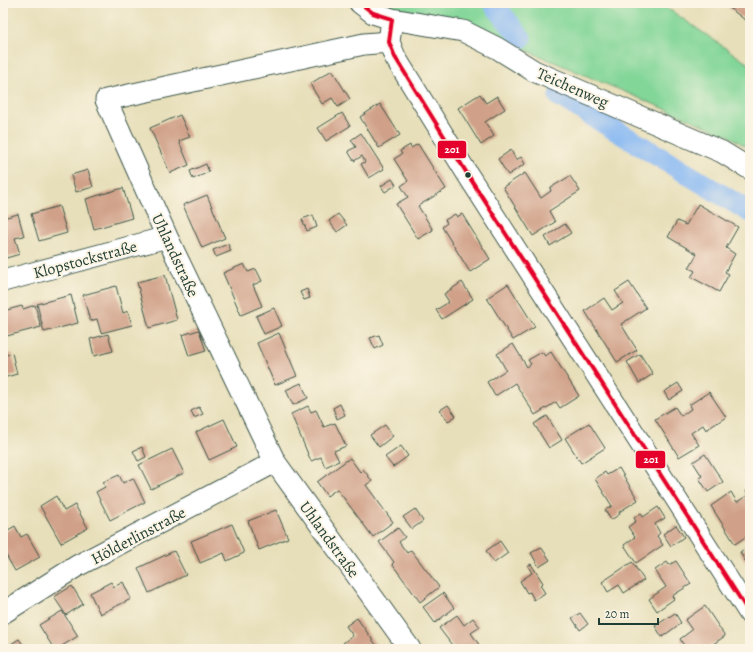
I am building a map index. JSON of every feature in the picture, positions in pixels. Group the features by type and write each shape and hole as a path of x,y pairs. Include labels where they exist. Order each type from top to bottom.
{"street":[{"name":"Teichenweg","path":"360,3 374,13 392,19 463,31 497,48 534,71 722,152 750,169"},
{"path":"392,19 389,42 396,57 468,175 750,614"},
{"name":"Uhlandstraße","path":"389,42 364,44 106,100 167,237 275,462 410,649"},
{"name":"Klopstockstraße","path":"3,281 167,237"},
{"name":"Hölderlinstraße","path":"3,613 77,566 275,462"}],"green space":[{"path":"379,3 660,3 750,65 750,149 729,136 452,19 383,6"}],"building":[{"path":"723,3 750,3 750,13 745,20"},
{"path":"332,70 350,99 338,107 332,98 322,104 310,84"},
{"path":"480,94 486,103 497,96 505,109 485,122 494,136 481,145 458,108"},
{"path":"380,104 400,135 379,148 360,117"},
{"path":"342,113 350,126 326,141 318,128"},
{"path":"180,115 190,137 179,141 189,165 170,173 150,128"},
{"path":"361,133 384,169 369,178 361,164 365,162 362,156 354,161 348,151 356,147 351,140"},
{"path":"418,144 446,189 418,206 433,230 418,239 396,204 408,197 401,186 408,181 394,159 402,154 400,151 410,145 411,148"},
{"path":"511,150 516,160 521,157 525,164 508,175 498,159"},
{"path":"206,164 209,172 193,179 190,171"},
{"path":"88,170 93,187 76,192 71,175"},
{"path":"525,173 541,198 551,191 550,188 570,176 580,191 549,211 555,222 533,236 503,187"},
{"path":"392,179 396,185 385,192 381,186"},
{"path":"123,188 132,218 94,229 86,199"},
{"path":"207,195 225,238 202,248 183,205"},
{"path":"698,204 738,227 726,248 735,254 725,272 729,274 719,292 691,277 695,271 689,268 697,254 668,237 677,221 686,225"},
{"path":"59,206 67,233 39,241 31,214"},
{"path":"18,214 24,236 15,238 20,254 3,259 3,218"},
{"path":"338,214 347,225 337,232 329,221"},
{"path":"455,214 457,217 462,214 490,259 470,272 442,227 447,223 445,220"},
{"path":"313,215 317,227 307,231 302,219"},
{"path":"565,224 571,233 550,246 545,237"},
{"path":"228,244 231,251 216,257 213,250"},
{"path":"244,264 248,272 256,269 262,281 253,285 262,306 241,315 223,273"},
{"path":"165,275 177,320 149,328 137,282"},
{"path":"462,282 473,299 442,319 436,310 449,302 444,294"},
{"path":"629,282 646,308 621,324 637,350 617,362 585,311 604,298 612,310 623,303 615,291"},
{"path":"508,284 535,327 513,340 487,298"},
{"path":"116,286 123,313 128,311 132,325 101,333 97,319 90,321 83,295"},
{"path":"307,289 310,298 304,300 300,292"},
{"path":"71,295 78,323 44,332 37,304"},
{"path":"35,305 41,327 3,337 3,311 22,306 23,309"},
{"path":"274,308 282,326 264,334 256,316"},
{"path":"199,330 206,351 189,356 182,335"},
{"path":"279,333 297,376 275,385 257,343"},
{"path":"108,334 113,351 94,356 90,339"},
{"path":"379,335 383,345 375,349 370,338"},
{"path":"513,344 527,367 531,364 528,360 542,352 545,356 551,352 579,396 560,408 556,402 535,415 515,383 495,396 487,382 506,370 497,354"},
{"path":"12,353 17,374 3,378 3,356"},
{"path":"640,354 653,374 639,383 627,362"},
{"path":"301,383 308,398 293,405 286,390"},
{"path":"678,383 683,391 669,400 664,392"},
{"path":"709,392 726,417 706,430 703,425 691,433 699,445 679,457 655,419 675,407 681,416 691,409 689,405"},
{"path":"340,404 345,415 337,419 333,408"},
{"path":"448,405 456,416 448,421 440,410"},
{"path":"308,406 311,412 316,410 324,427 335,423 346,446 334,451 339,461 325,467 321,457 311,461 291,414"},
{"path":"199,407 203,414 194,418 191,411"},
{"path":"547,416 562,440 549,448 534,424"},
{"path":"224,419 237,447 209,460 196,432"},
{"path":"589,423 605,448 581,463 565,438"},
{"path":"385,425 393,436 379,447 370,435"},
{"path":"401,446 408,456 393,467 385,457"},
{"path":"142,447 146,457 138,461 133,451"},
{"path":"172,449 184,473 151,489 139,465"},
{"path":"705,454 723,482 708,492 699,478 702,476 693,462"},
{"path":"350,458 360,472 363,469 372,481 366,485 393,522 373,537 337,489 327,496 317,482"},
{"path":"619,468 638,500 619,512 620,514 611,520 605,510 612,506 595,479 605,472 607,475"},
{"path":"119,475 123,483 133,478 145,502 110,520 96,492 105,487 103,482"},
{"path":"750,489 750,534 735,544 711,506 731,492 737,502 748,495 746,491"},
{"path":"56,496 64,511 75,505 88,528 61,543 40,506"},
{"path":"658,507 665,518 655,524 660,533 657,536 663,545 636,563 624,545 635,537 628,527 636,521 634,518 641,513 643,517"},
{"path":"415,509 423,521 412,529 403,517"},
{"path":"276,510 288,538 259,550 248,521"},
{"path":"232,524 244,553 227,561 224,553 200,563 191,541"},
{"path":"676,525 684,537 671,546 663,534"},
{"path":"15,526 21,537 27,534 40,557 15,571 3,550 3,533"},
{"path":"398,528 405,537 399,542 407,553 411,550 439,587 420,602 392,564 394,562 379,542"},
{"path":"500,541 508,553 494,563 486,551"},
{"path":"750,545 750,558 745,561 740,552"},
{"path":"541,547 550,560 539,567 531,553"},
{"path":"174,551 186,575 149,593 138,568"},
{"path":"676,561 691,584 672,596 674,599 657,611 649,599 666,587 655,570 667,562 669,565"},
{"path":"632,562 644,580 624,593 619,585 608,592 602,582"},
{"path":"531,564 543,583 540,585 545,593 534,600 530,592 527,593 520,581 532,573 528,566"},
{"path":"111,582 114,587 123,582 131,599 100,614 90,593"},
{"path":"72,586 83,604 66,615 54,597"},
{"path":"443,593 454,608 435,623 423,607"},
{"path":"705,606 725,636 706,649 686,649 680,639 692,630 685,620"},
{"path":"62,611 78,636 57,649 54,649 39,625"},
{"path":"580,613 588,624 580,630 572,618"},
{"path":"675,613 681,623 662,637 655,626"},
{"path":"457,615 464,625 473,618 480,627 471,633 482,649 455,649 439,628"},
{"path":"357,618 379,649 347,649 343,643 353,636 346,626"},
{"path":"19,639 26,649 3,649"}],"waterway":[{"path":"493,3 521,38"},
{"path":"559,96 750,212"}],"transit line":[{"name":"201","path":"360,3 373,13 392,19 389,42 395,57 468,175 750,614"}]}
